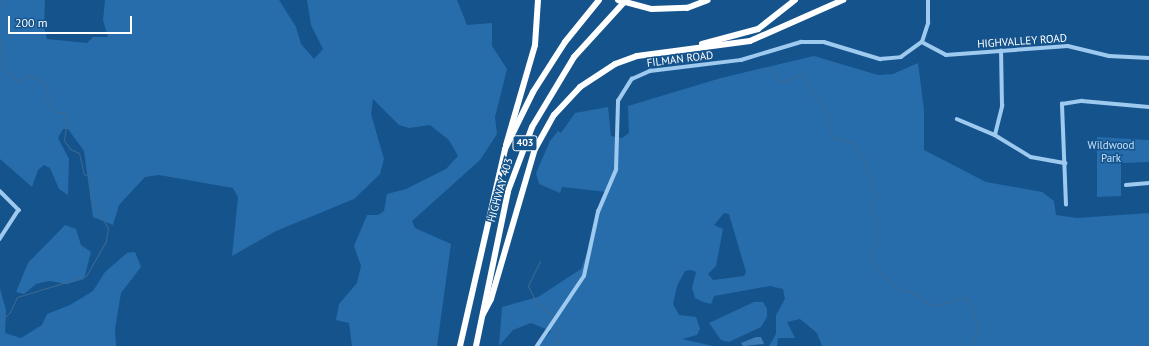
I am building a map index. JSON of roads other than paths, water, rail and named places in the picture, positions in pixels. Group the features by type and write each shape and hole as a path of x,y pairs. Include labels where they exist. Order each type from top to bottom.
{"highway":[{"path":"505,149 535,45 538,0"},
{"name":"HIGHWAY 403","path":"460,346 505,149 532,92 564,42 599,0"},
{"path":"618,0 652,9 687,8 708,0"},
{"name":"HIGHWAY 403","path":"476,346 508,191 532,127 574,57 626,0"},
{"path":"483,314 491,299 521,185 535,149 554,115 580,86 615,64 682,49 758,29 795,0"},
{"path":"682,49 750,41 843,0"}],"street":[{"path":"922,42 928,23 928,0"},
{"name":"FILMAN ROAD","path":"538,346 584,276 598,212 616,170 616,111 627,84 650,71 741,60 774,50 813,41 890,59 922,42"},
{"name":"HIGHVALLEY ROAD","path":"922,42 946,55 1068,46 1109,56 1149,58"},
{"path":"995,135 1002,106 1001,51"},
{"path":"1066,206 1065,163 1060,108 1064,102 1082,101 1149,107"},
{"path":"957,119 995,135 1031,157 1065,163"},
{"path":"1126,185 1149,183"},
{"path":"0,191 20,210 0,239"}],"waterway":[{"path":"0,4 2,0"},
{"path":"0,38 4,69 18,81 28,75 44,81 48,90 45,96 55,112 64,112 67,119 64,140 70,149 79,153 84,174 92,177 90,197 108,228 106,241 86,276 17,297 10,312 0,322"},
{"path":"773,67 781,82 803,74 810,92 825,107 832,137 851,142 864,158 875,198 872,209 876,232 872,255 877,270 902,292 911,291 932,306 967,297 978,327 971,346"},
{"path":"540,261 528,286 536,302 554,316"},
{"path":"558,346 559,325"}],"park label":[{"name":"Wildwood Park","path":"1111,152"}]}
